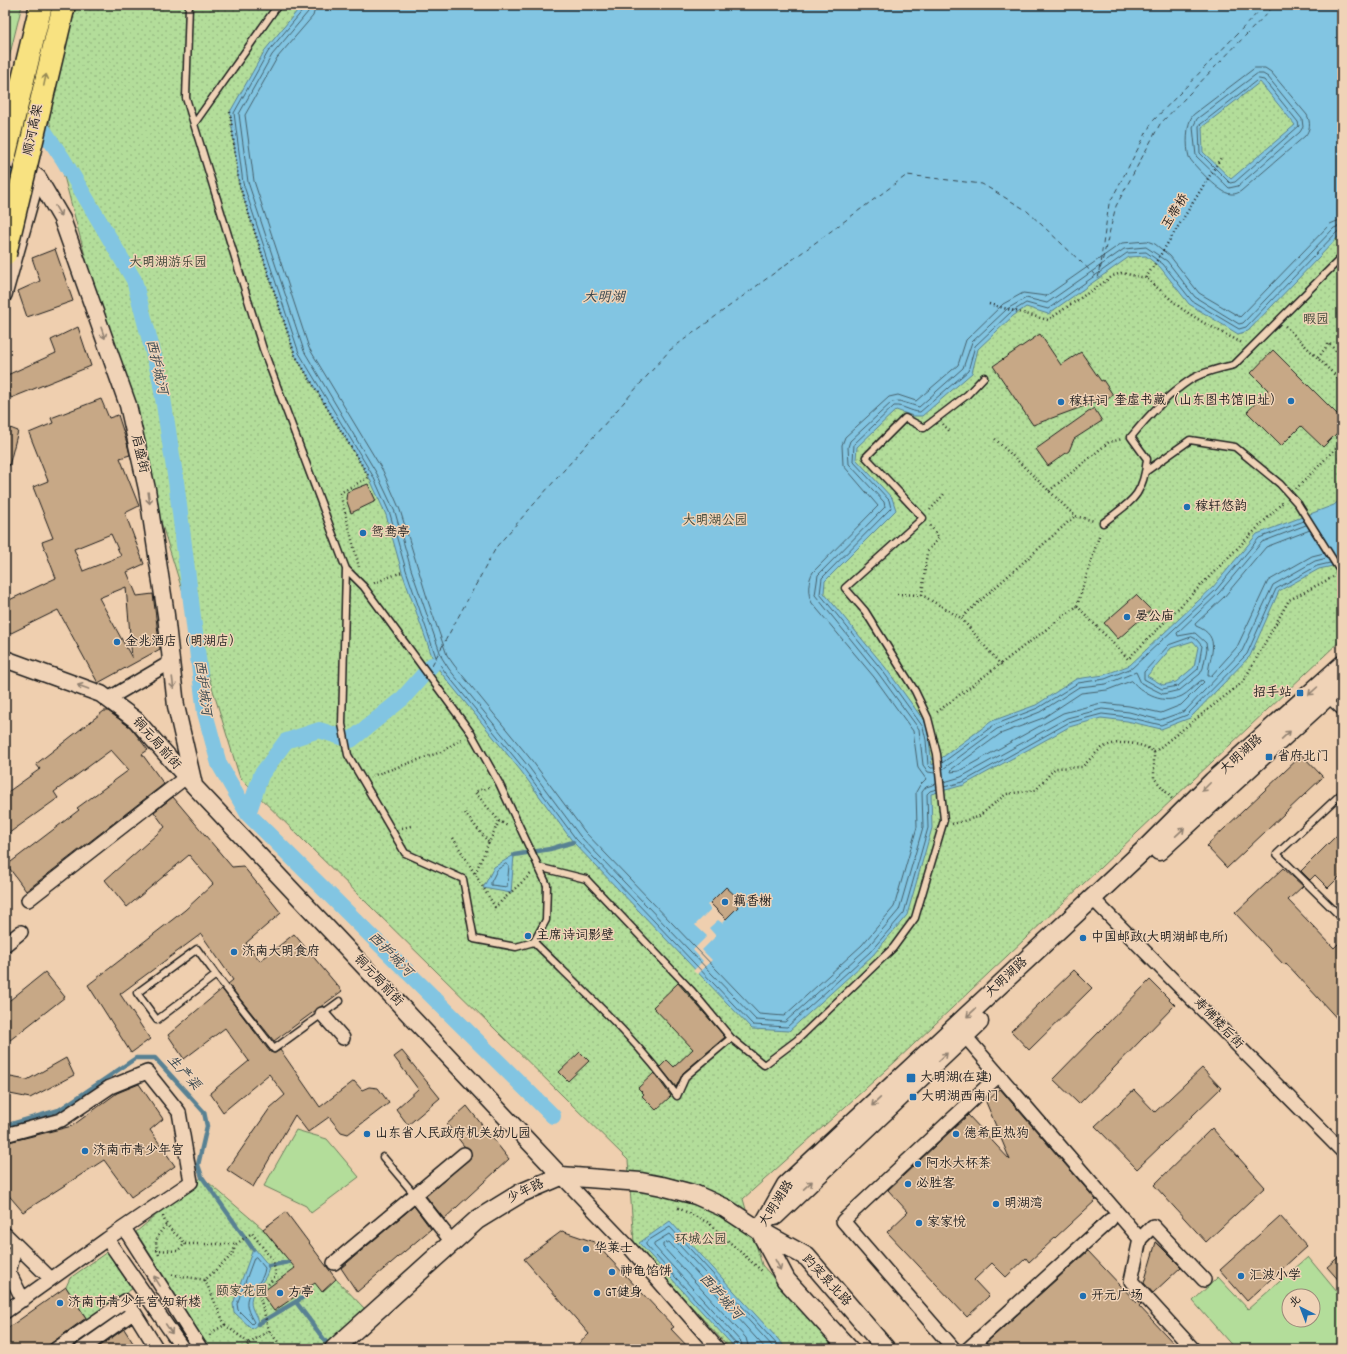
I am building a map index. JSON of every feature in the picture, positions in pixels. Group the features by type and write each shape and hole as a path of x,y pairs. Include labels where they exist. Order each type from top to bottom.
{"highway":[{"name":"顺河高架","path":"5,153 41,5"},
{"name":"顺河高架","path":"5,254 64,5"}],"main road":[{"name":"大明湖路","path":"760,1231 965,1036 1097,901 1145,849 1213,781 1342,665"},
{"name":"大明湖路","path":"760,1231 786,1185 1097,901 1342,684"},
{"name":"少年路","path":"334,1349 477,1220 521,1193 561,1176 641,1182 696,1195 725,1208 760,1231"},
{"name":"趵突泉北路","path":"760,1231 786,1280 849,1349"},
{"name":"趵突泉北路","path":"760,1231 808,1257 886,1349"}],"street":[{"name":"启盛街","path":"5,153 38,178 62,219 128,404 147,489 176,706 190,782"},
{"path":"5,295 38,178"},
{"name":"铜元局前街","path":"5,659 100,694 136,720 190,782 628,1246 718,1349"},
{"path":"108,699 171,662"},
{"path":"28,900 190,782"},
{"name":"寿佛楼后街","path":"1097,901 1342,1152"},
{"path":"5,945 21,932"},
{"path":"322,1014 343,1038"},
{"path":"965,1036 1140,1239"},
{"path":"5,1135 61,1120 110,1087 147,1072 179,1112 191,1182 5,1312"},
{"path":"954,1349 843,1221 998,1076"},
{"path":"334,1263 464,1154"},
{"path":"415,1195 452,1242"},
{"path":"968,1349 1110,1220"},
{"path":"1193,1349 1131,1281 1140,1239 1153,1226 1204,1280"},
{"path":"124,1228 138,1249 163,1277 201,1349"},
{"path":"5,1234 51,1279"},
{"path":"108,1239 182,1349"},
{"path":"16,1245 9,1272 23,1300"},
{"path":"56,1349 125,1301 158,1349"},
{"path":"82,1349 134,1312"}],"lane":[{"path":"189,5 186,98 263,349 346,569 342,724 348,755 405,853 464,879 474,939 516,947 534,942 546,920 547,885 499,783 471,733 441,691 364,587 346,569"},
{"path":"194,124 278,5"},
{"path":"1103,523 1135,498 1145,479 1146,459 1131,437 1152,411 1190,380 1217,369 1234,365 1342,257"},
{"path":"537,864 586,879 691,990 731,1038 764,1065 797,1040 893,948 915,918 944,820 943,798 937,754 928,718 915,691 865,611 845,588 923,518 866,457 905,418 924,428 967,395 984,377"},
{"path":"1145,472 1190,440 1235,447 1280,484 1298,504 1342,574"},
{"path":"1326,697 1342,713"},
{"path":"1342,793 1277,854 1342,918"},
{"path":"534,942 621,1030 664,1077 677,1096 686,1076 731,1038"},
{"path":"216,975 157,1020 137,993 198,949 216,975 274,1049 340,1001"},
{"path":"383,1157 415,1195"}],"path":[{"path":"230,112 239,184 295,355 369,477 340,493 364,587 402,572"},
{"name":"玉带桥","path":"1146,278 1222,156"},
{"path":"989,304 1048,320 1113,276 1121,273 1146,278 1182,309 1204,323 1252,348"},
{"path":"1279,320 1342,382"},
{"path":"1318,358 1328,343 1342,359"},
{"path":"1049,491 1109,442 1131,437"},
{"path":"928,718 1001,665 1077,606 1103,523 1075,516 995,439"},
{"path":"1077,606 1128,659 1342,442"},
{"path":"922,595 927,552 939,538 923,518 945,493"},
{"path":"961,618 1075,516"},
{"path":"1154,752 1243,682 1289,600 1342,574"},
{"path":"896,594 922,595 961,618 1001,665"},
{"path":"362,779 441,752 471,733"},
{"path":"942,827 978,817 1006,794 1036,790 1055,768 1082,767 1105,746 1122,743 1148,747 1154,752"},
{"path":"1154,752 1154,778 1172,799"},
{"path":"499,783 475,792 499,821 522,833"},
{"path":"465,813 489,843"},
{"path":"464,879 475,873 499,821"},
{"path":"453,838 495,907 537,864"},
{"path":"160,1204 166,1225 178,1235 185,1244"},
{"path":"674,1206 707,1222 756,1266 766,1277"},
{"path":"162,1262 157,1250 157,1236 166,1225"},
{"path":"138,1249 177,1251 185,1244 236,1244 252,1233 273,1261 276,1276 259,1294 269,1332 283,1348"},
{"path":"165,1268 163,1277 205,1280 232,1255 236,1244"},
{"path":"205,1280 224,1325 249,1342"},
{"path":"210,1339 210,1333 224,1325"},
{"path":"245,1349 249,1342 269,1332"}],"green space":[{"path":"5,5 22,5 5,74"},
{"name":"大明湖公园","path":"75,5 1342,5 1342,639 896,1061 743,1199 762,1265 836,1349 730,1349 634,1243 628,1160 240,778 122,395 48,116"},
{"path":"296,1130 327,1139 359,1177 311,1213 306,1206 264,1186"},
{"name":"颐家花园","path":"202,1177 263,1229 284,1255 292,1250 322,1291 336,1279 366,1310 321,1349 210,1349 136,1232"},
{"path":"107,1252 132,1289 87,1319 66,1287 70,1278"},
{"path":"1308,1257 1342,1298 1342,1349 1235,1349 1193,1301 1218,1277 1248,1309"}],"water":[{"name":"大明湖","path":"302,5 1342,5 1342,233 1248,331 1238,334 1189,304 1160,267 1146,256 1129,257 1048,314 1026,307 1013,316 978,349 972,373 922,416 913,416 896,410 857,447 856,459 892,498 896,510 825,581 824,593 885,667 927,725 932,765 992,721 1036,705 1076,679 1104,675 1130,665 1213,587 1257,534 1334,505 1342,498 1342,564 1319,569 1279,591 1250,656 1190,718 1161,729 1127,721 1101,718 1069,727 964,785 931,794 932,828 907,915 873,955 789,1031 752,1029 573,842 521,771 442,674 434,662 402,572 386,515 369,477 295,355 239,184 230,112 265,50","holes":["1260,82 1295,125 1231,179 1203,152 1202,127","1193,641 1198,647 1194,667 1176,682 1163,685 1147,676 1171,648"]},
{"path":"514,855 511,893 483,888 494,867"},
{"path":"670,1221 787,1349 736,1349 639,1243"},
{"path":"253,1249 255,1249 269,1266 264,1280 252,1296 251,1304 258,1320 258,1324 252,1329 234,1312 233,1304"}],"pier":[{"path":"726,887 740,900 736,904 738,907 722,923 718,920 709,928 716,936 702,950 712,960 697,974 693,971 703,961 693,950 707,936 695,925 711,909 707,905"}],"building":[{"path":"55,249 73,301 27,317 18,291 40,281 32,258"},
{"path":"78,327 91,366 11,398 5,376 56,353 51,340"},
{"name":"稼轩词","path":"1040,334 1061,365 1081,352 1101,381 1103,380 1113,395 1102,403 1101,400 1033,425 993,366"},
{"name":"奎虚书藏（山东图书馆旧址）","path":"1273,350 1342,419 1342,428 1323,447 1301,426 1281,446 1247,412 1268,390 1251,373"},
{"path":"101,399 109,418 118,415 130,455 120,458 139,506 125,513 144,564 127,572 137,596 153,594 160,649 98,683 58,610 5,636 5,602 56,578 42,542 53,538 33,487 48,481 29,433 53,423 51,418","holes":["111,534 121,556 83,571 74,549","126,587 132,658 99,598"]},
{"path":"1094,408 1102,421 1074,439 1069,451 1048,466 1036,449"},
{"path":"5,426 18,431 9,466 5,465"},
{"path":"368,484 376,501 351,513 346,499 347,492"},
{"name":"晏公庙","path":"1136,595 1151,610 1118,639 1104,623"},
{"path":"104,711 108,711 130,727 148,750 142,754 164,784 26,891 7,865 79,810 77,808 129,770 111,750 54,792 58,798 5,836 5,794 40,769 36,764"},
{"path":"1302,755 1323,777 1227,868 1206,846"},
{"path":"173,797 232,867 243,866 281,913 246,943 260,961 294,934 342,991 274,1041 228,984 233,980 201,934 120,994 150,1039 131,1053 88,985 185,910 213,884 189,855 127,907 105,880 165,827 154,812"},
{"path":"1342,830 1342,874 1328,888 1315,875 1310,880 1301,871"},
{"path":"1283,868 1303,886 1288,900 1334,948 1342,940 1342,1024 1286,963 1284,965 1235,913"},
{"name":"藕香榭","path":"726,887 740,900 736,904 738,907 726,919 710,903"},
{"path":"1074,970 1092,988 1029,1050 1011,1031"},
{"path":"45,972 65,997 5,1044 5,1004"},
{"path":"1150,980 1175,1005 1079,1104 1053,1079"},
{"path":"678,983 725,1037 683,1073 676,1087 660,1067 667,1060 674,1067 693,1049 653,1007"},
{"path":"222,989 270,1052 275,1053 280,1050 320,1107 354,1081 362,1090 369,1087 378,1088 389,1103 348,1134 341,1132 329,1117 308,1132 295,1115 253,1187 227,1170 270,1108 285,1095 269,1074 223,1112 210,1093 249,1061 225,1028 184,1059 168,1035"},
{"path":"402,1051 440,1098 408,1125 396,1109 418,1089 394,1057"},
{"path":"580,1052 589,1061 568,1081 559,1072"},
{"path":"66,1058 74,1075 30,1098 5,1093 5,1076 27,1080"},
{"path":"1202,1068 1221,1088 1137,1169 1095,1126 1134,1090 1155,1112"},
{"path":"654,1073 671,1096 656,1110 642,1096 644,1094 638,1088"},
{"name":"济南市青少年宫","path":"139,1084 163,1119 150,1130 175,1166 131,1197 104,1160 23,1212 5,1191 5,1143 72,1126 117,1093"},
{"name":"明湖湾","path":"1000,1089 1096,1200 1029,1262 1026,1258 1006,1277 992,1263 974,1280 989,1296 967,1317 887,1232 908,1212 888,1190 968,1115 1010,1160 986,1102"},
{"path":"467,1106 509,1159 444,1219 426,1196 471,1157 470,1149 464,1146 447,1124"},
{"path":"1212,1128 1265,1187 1206,1242 1154,1185"},
{"path":"414,1206 431,1229 357,1292 341,1268"},
{"path":"286,1212 336,1279 322,1292 315,1283 274,1311 261,1293 295,1268 263,1229"},
{"path":"1280,1216 1307,1246 1247,1301 1220,1270"},
{"name":"GT健身","path":"562,1231 594,1242 674,1327 671,1329 690,1349 573,1349 589,1334 524,1259"},
{"path":"1156,1242 1181,1267 1153,1293 1144,1283"},
{"name":"开元广场","path":"1088,1251 1138,1304 1139,1301 1141,1304 1139,1306 1179,1349 992,1349 986,1343"},
{"path":"1342,1254 1342,1284 1327,1267"},
{"name":"济南市青少年宫 知新楼","path":"66,1287 86,1318 43,1349 5,1349 5,1330"},
{"path":"124,1329 137,1349 96,1349"}],"waterway":[{"name":"西护城河","path":"24,86 36,119 63,159 134,280 160,379 176,481 205,713 219,764 248,814 553,1116"},
{"path":"5,199 12,163"},
{"path":"248,814 261,775 286,741 319,730 351,740 403,698 432,665"},
{"path":"514,855 550,849 573,842"},
{"name":"生产渠","path":"5,1126 59,1110 136,1058 155,1058 204,1112 207,1126 198,1165 202,1177 253,1249"},
{"path":"269,1266 293,1261 295,1263"},
{"path":"258,1324 302,1298 306,1285"},
{"path":"296,1302 329,1346"}],"ferry route":[{"path":"1099,271 1109,204 1152,122 1265,5"},
{"path":"432,665 497,546 670,350 907,175 982,184 1026,210 1098,278 1116,206 1160,124 1275,5"}],"place":[{"name":"奎虚书藏（山东图书馆旧址）","path":"1291,401"},
{"name":"稼轩词","path":"1061,402"},
{"name":"稼轩悠韵","path":"1187,507"},
{"name":"鸳鸯亭","path":"363,533"},
{"name":"晏公庙","path":"1127,617"},
{"name":"金兆酒店（明湖店）","path":"117,642"},
{"name":"招手站","path":"1300,693"},
{"name":"省府北门","path":"1269,757"},
{"name":"藕香榭","path":"725,902"},
{"name":"主席诗词影壁","path":"528,936"},
{"name":"中国邮政(大明湖邮电所)","path":"1083,938"},
{"name":"济南大明食府","path":"234,952"},
{"name":"大明湖(在建)","path":"911,1078"},
{"name":"大明湖西南门","path":"913,1097"},
{"name":"山东省人民政府机关幼儿园","path":"367,1134"},
{"name":"德希臣热狗","path":"956,1134"},
{"name":"济南市青少年宫","path":"85,1151"},
{"name":"阿水大杯茶","path":"918,1164"},
{"name":"必胜客","path":"908,1184"},
{"name":"明湖湾","path":"996,1204"},
{"name":"家家悦","path":"919,1223"},
{"name":"华莱士","path":"586,1249"},
{"name":"神龟馅饼","path":"612,1272"},
{"name":"汇波小学","path":"1241,1276"},
{"name":"方亭","path":"280,1293"},
{"name":"GT健身","path":"597,1293"},
{"name":"开元广场","path":"1083,1296"},
{"name":"济南市青少年宫 知新楼","path":"60,1303"}],"park label":[{"name":"大明湖游乐园","path":"168,263"},
{"name":"暇园","path":"1316,320"},
{"name":"环城公园","path":"701,1240"}]}
